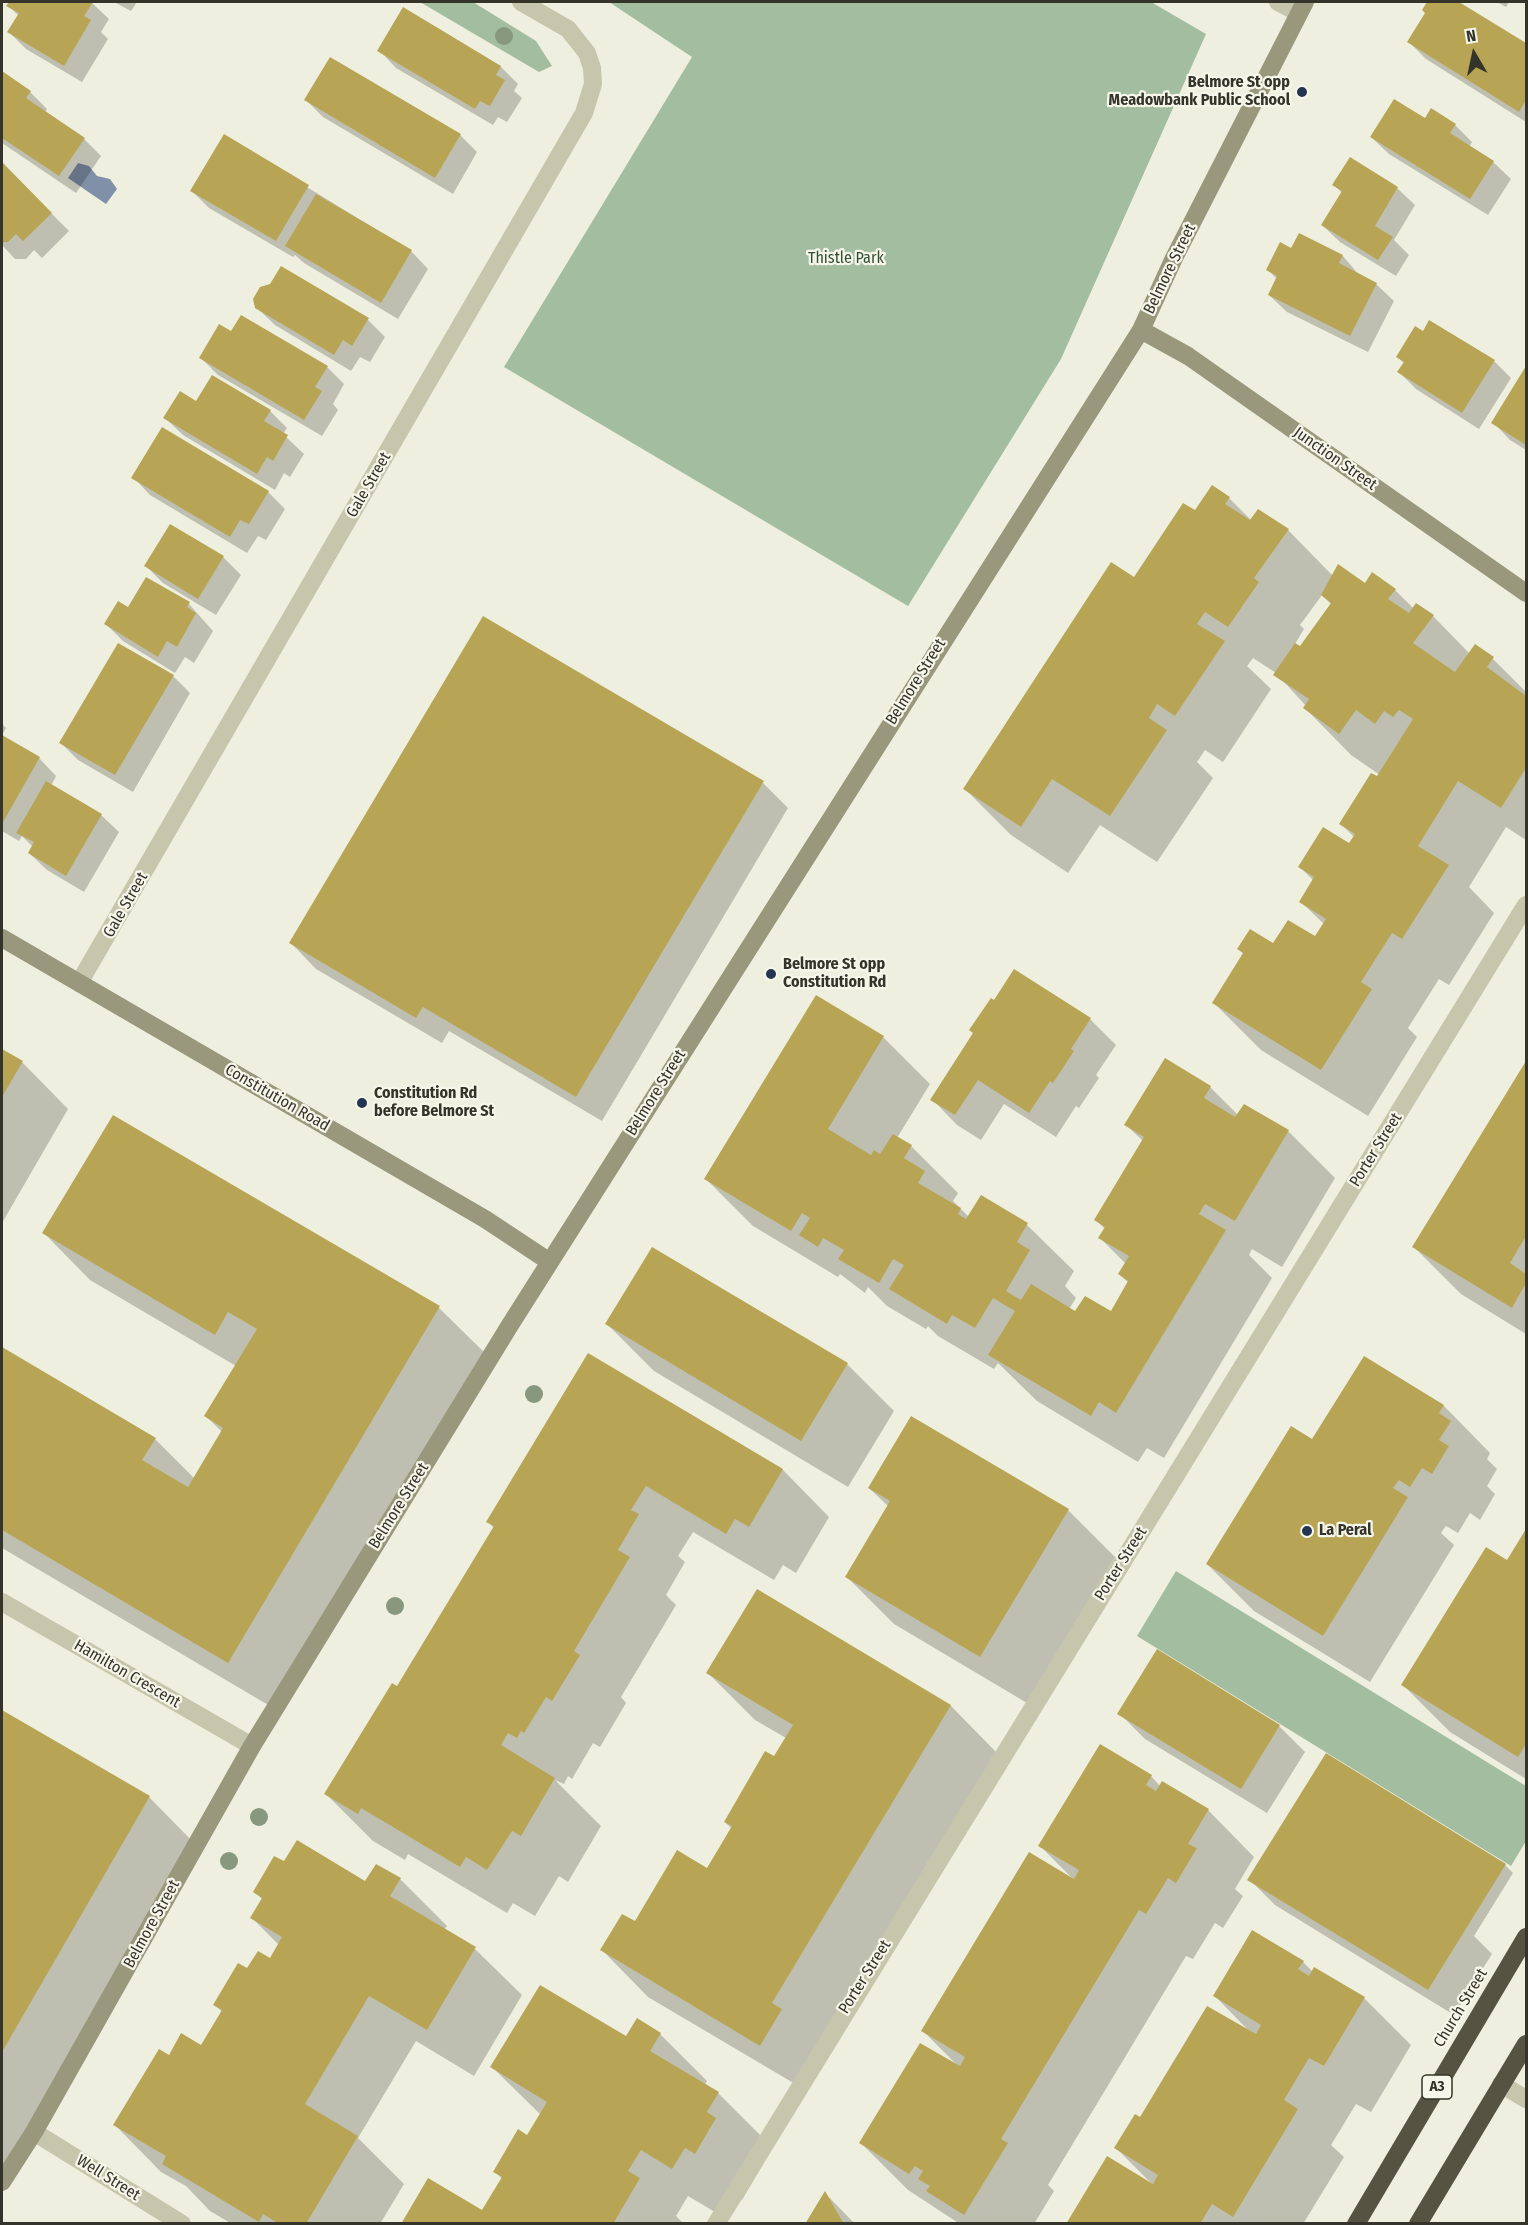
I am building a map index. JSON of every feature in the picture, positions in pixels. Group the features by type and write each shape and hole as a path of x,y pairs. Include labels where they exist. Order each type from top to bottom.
{"highway":[{"name":"Church Street","path":"1356,2223 1527,1937"},
{"path":"1418,2223 1527,2044"}],"main road":[{"name":"Belmore Street","path":"2,2182 34,2132 252,1746 549,1262 1141,330 1174,258 1302,7"},
{"name":"Junction Street","path":"1141,330 1188,356 1527,593"},
{"name":"Constitution Road","path":"2,938 485,1219 549,1262"}],"street":[{"name":"Gale Street","path":"78,983 584,113 593,84 592,68 587,53 568,29 521,2"},
{"path":"1278,2 1302,7"},
{"name":"Porter Street","path":"716,2223 1527,905"},
{"name":"Hamilton Crescent","path":"2,1602 252,1746"},
{"path":"1501,2084 1527,2099"},
{"name":"Well Street","path":"34,2132 182,2223"}],"green space":[{"path":"420,2 473,2 536,41 552,66 539,72"},
{"name":"Thistle Park","path":"609,2 1151,2 1206,34 1061,359 908,606 504,367 692,57"},
{"path":"1176,1571 1526,1786 1526,1841 1511,1866 1137,1636"}],"water":[{"path":"78,163 89,166 97,176 110,179 117,189 106,204 68,178"}],"building":[{"path":"9,2 93,2 84,16 91,20 64,66 7,32 19,13 6,6"},
{"path":"1427,2 1459,2 1526,43 1526,100 1519,112 1407,42 1425,13 1422,10"},
{"path":"403,7 501,66 496,75 505,80 490,106 480,101 475,109 377,51"},
{"path":"330,57 461,134 435,178 304,100"},
{"path":"2,71 31,91 26,98 85,138 59,176 2,138"},
{"path":"1394,99 1425,118 1431,108 1456,124 1450,133 1494,161 1470,199 1370,137"},
{"path":"224,134 309,185 276,241 190,191"},
{"path":"1350,157 1398,187 1375,226 1393,237 1378,260 1321,225 1342,191 1332,185"},
{"path":"2,162 52,213 23,241 16,234 8,242 2,242"},
{"path":"316,194 412,250 381,303 285,246"},
{"path":"1299,233 1343,255 1339,263 1377,283 1350,336 1268,295 1277,276 1266,270 1280,242 1291,248"},
{"path":"281,266 369,318 352,346 343,340 334,355 255,308 253,299 260,287 270,284"},
{"path":"241,315 328,366 315,387 322,391 304,420 199,358 219,324 231,331"},
{"path":"1429,320 1495,360 1462,413 1397,372 1404,362 1396,357 1415,326 1423,331"},
{"path":"1526,366 1526,445 1491,423"},
{"path":"212,375 271,410 264,421 288,435 273,461 267,457 257,474 163,418 180,391 196,401"},
{"path":"162,427 269,491 249,524 240,520 230,537 131,478"},
{"path":"1212,485 1230,497 1225,504 1250,520 1258,509 1289,529 1254,578 1259,582 1228,627 1205,612 1197,624 1225,641 1175,716 1157,704 1149,718 1167,730 1110,816 1052,779 1021,827 963,789 1111,562 1134,577 1183,503 1195,510"},
{"path":"170,524 224,556 198,599 144,566"},
{"path":"1338,564 1365,583 1372,572 1396,589 1388,599 1409,613 1416,603 1434,615 1413,643 1455,672 1475,644 1494,657 1487,667 1526,696 1526,768 1501,808 1458,781 1418,846 1449,865 1402,939 1392,933 1361,982 1372,989 1321,1070 1212,1003 1243,953 1237,949 1250,929 1273,943 1288,920 1315,936 1326,919 1299,902 1314,877 1298,867 1323,827 1349,843 1355,834 1339,824 1371,773 1377,776 1413,719 1399,710 1393,717 1384,711 1375,724 1356,710 1339,734 1303,708 1309,699 1273,675 1295,643 1300,646 1331,603 1321,595"},
{"path":"146,577 190,602 187,607 196,613 177,647 167,641 158,657 104,624 118,601 128,607"},
{"path":"483,616 764,781 576,1097 423,1007 416,1018 289,943"},
{"path":"118,643 174,675 115,775 59,743"},
{"path":"2,735 40,757 2,824"},
{"path":"46,781 102,814 66,876 28,853 34,842 16,833"},
{"path":"1014,969 1091,1018 1071,1049 1074,1051 1053,1083 1050,1081 1029,1113 978,1080 955,1115 930,1100 973,1033 969,1030 991,998 994,1000"},
{"path":"816,995 884,1036 828,1129 871,1155 874,1150 880,1154 893,1134 912,1145 904,1158 925,1171 918,1183 961,1208 958,1214 966,1219 981,1195 1028,1223 1017,1242 1030,1250 1006,1291 1021,1300 1031,1284 1075,1311 1085,1296 1111,1311 1128,1281 1118,1274 1129,1256 1098,1238 1105,1227 1094,1220 1144,1137 1124,1125 1165,1058 1211,1086 1204,1098 1235,1117 1244,1104 1289,1130 1235,1221 1205,1204 1199,1214 1226,1230 1116,1413 1099,1402 1091,1416 988,1355 1015,1311 993,1298 975,1328 952,1315 947,1324 889,1289 904,1265 893,1259 879,1283 838,1259 844,1250 823,1238 818,1247 799,1235 810,1218 802,1213 791,1231 704,1179"},
{"path":"2,1049 23,1061 2,1097"},
{"path":"1526,1061 1526,1236 1510,1263 1526,1274 1526,1283 1512,1308 1412,1247"},
{"path":"113,1115 440,1306 228,1663 2,1530 2,1347 156,1438 142,1460 188,1487 223,1428 204,1416 257,1329 228,1312 215,1335 42,1233"},
{"path":"652,1247 848,1363 801,1441 605,1324"},
{"path":"588,1353 783,1469 749,1527 735,1519 726,1534 646,1486 631,1510 639,1514 618,1550 630,1557 574,1651 580,1655 552,1701 546,1697 524,1733 521,1731 517,1738 508,1733 501,1745 555,1778 521,1836 512,1831 487,1870 466,1857 460,1867 361,1808 358,1814 324,1794 392,1683 397,1686 494,1526 486,1522"},
{"name":"La Peral","path":"1364,1356 1444,1405 1439,1413 1451,1421 1439,1440 1449,1446 1432,1474 1422,1468 1410,1487 1399,1480 1393,1488 1408,1497 1323,1636 1206,1564 1291,1426 1312,1439"},
{"path":"911,1416 1069,1509 980,1657 845,1577 890,1501 868,1488"},
{"path":"1526,1529 1526,1744 1518,1757 1401,1685 1486,1547 1507,1560"},
{"path":"757,1589 951,1705 772,2003 782,2009 760,2046 600,1950 622,1914 635,1921 677,1850 707,1868 732,1826 724,1822 765,1751 774,1756 793,1725 706,1673"},
{"path":"1157,1649 1280,1725 1241,1789 1117,1714"},
{"path":"2,1710 150,1796 2,2052"},
{"path":"1100,1744 1152,1775 1146,1785 1156,1791 1162,1781 1209,1809 1188,1844 1197,1848 1176,1883 1168,1878 1146,1914 1139,1910 1001,2139 1008,2143 964,2215 926,2191 930,2186 918,2179 923,2171 915,2166 909,2174 859,2143 920,2043 960,2066 965,2057 921,2031 1029,1852 1074,1879 1079,1870 1038,1846"},
{"path":"1326,1753 1506,1864 1428,1990 1247,1880"},
{"path":"297,1840 365,1881 376,1864 401,1878 390,1896 476,1947 427,2030 369,1996 305,2104 358,2136 306,2224 279,2224 263,2214 259,2222 162,2164 166,2156 113,2125 159,2049 169,2055 181,2033 201,2045 222,2010 213,2005 238,1963 247,1968 258,1951 270,1958 282,1937 250,1918 262,1898 253,1892 274,1856 284,1861"},
{"path":"1252,1930 1304,1961 1298,1969 1309,1976 1314,1967 1365,1997 1324,2066 1309,2058 1284,2100 1298,2109 1233,2217 1212,2204 1200,2224 1066,2224 1107,2156 1153,2184 1158,2175 1114,2148 1135,2114 1140,2117 1207,2006 1256,2034 1261,2025 1213,1996"},
{"path":"540,1985 626,2036 637,2018 661,2033 650,2051 719,2092 707,2112 716,2118 695,2154 685,2148 672,2169 641,2150 628,2171 640,2178 613,2224 401,2224 428,2178 482,2210 502,2177 493,2172 518,2129 527,2135 547,2102 490,2067"},
{"path":"825,2191 844,2224 805,2224"}],"place":[{"name":"Belmore St opp Meadowbank Public School","path":"1302,92"},
{"name":"Belmore St opp Constitution Rd","path":"771,974"},
{"name":"Constitution Rd before Belmore St","path":"362,1103"},
{"name":"La Peral","path":"1307,1531"}]}
